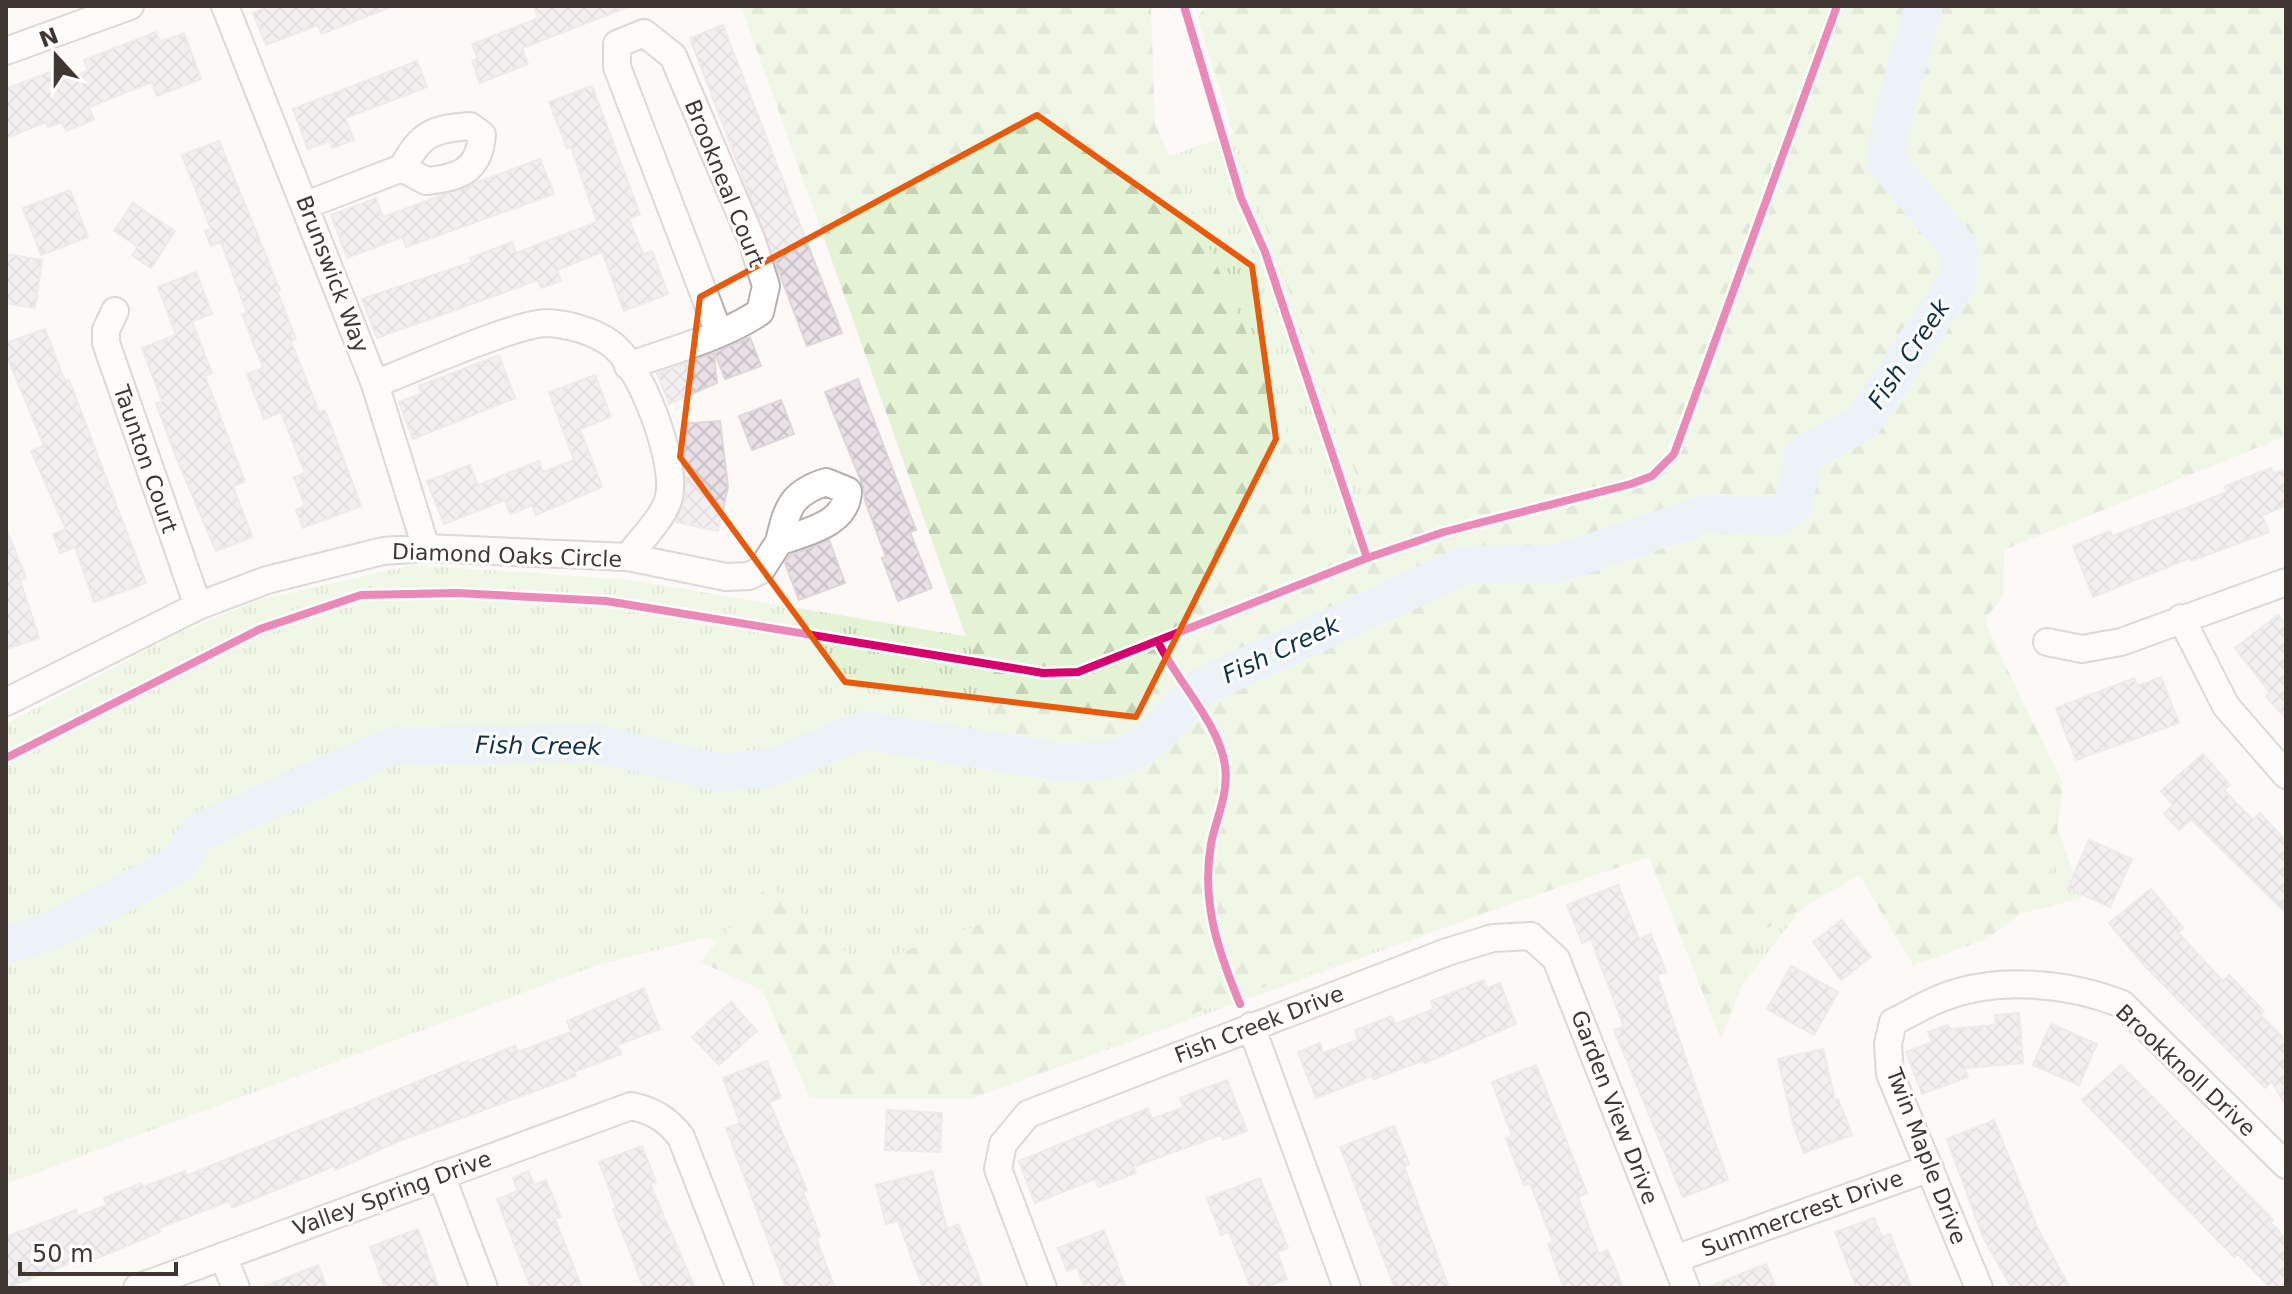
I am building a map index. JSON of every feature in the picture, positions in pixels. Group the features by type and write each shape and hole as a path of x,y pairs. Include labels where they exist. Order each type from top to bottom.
{"street":[{"path":"6,51 130,6"},
{"name":"Brunswick Way","path":"225,6 375,384 426,548"},
{"name":"Brookneal Court","path":"628,366 719,333 740,325 760,312 766,286 752,241 673,56 644,33 617,44 617,67 719,333"},
{"path":"306,205 402,168"},
{"name":"Taunton Court","path":"115,311 106,330 106,343 198,606"},
{"path":"375,384 545,323 578,328 611,343 647,398 666,445 670,466 669,498 628,557"},
{"name":"Diamond Oaks Circle","path":"6,702 198,606 267,580 383,551 426,548 628,557 726,577 749,576 761,570 779,542"},
{"path":"2047,642 2082,649 2121,642 2286,582"},
{"path":"2181,618 2226,706 2286,775"},
{"name":"Fish Creek Drive","path":"1043,1288 998,1169 1003,1144 1028,1114 1447,952 1493,938 1531,936"},
{"name":"Garden View Drive","path":"1531,936 1556,959 1686,1288"},
{"name":"Brookknoll Drive","path":"1893,1022 1944,996 1986,987 2034,986 2088,991 2122,1004 2286,1165"},
{"name":"Twin Maple Drive","path":"1893,1022 1888,1044 1890,1074 1979,1288"},
{"path":"1251,1026 1347,1288"},
{"name":"Valley Spring Drive","path":"137,1288 631,1106 648,1109 668,1120 681,1137 740,1288"},
{"name":"Summercrest Drive","path":"1675,1259 1930,1168"},
{"path":"441,1175 484,1288"},
{"path":"223,1256 236,1288"}],"highlighted area":[{"path":"1037,115 1252,266 1276,439 1136,717 845,682 680,457 700,297"}],"green space":[{"path":"741,6 1151,6 1155,124 1278,405 1321,546 1374,524 1244,167 1197,17 1206,6 2286,6 2286,436 2004,550 2003,595 1984,621 2063,784 2049,893 1985,940 1913,965 1859,875 1763,931 1721,1039 1649,857 1255,990 970,1099 810,1098 762,990 700,962 769,884 862,966 1059,897"},
{"path":"2286,6 1960,548 2082,898 1935,937 1874,815 1744,983 1693,830 1505,906 970,1099 785,974 707,937 598,965 6,1184 6,724 179,633 259,600 413,565 631,580 982,639 1055,195 1557,24"}],"building":[{"path":"270,6 391,7 321,34 318,25 266,45 253,13"},
{"path":"534,6 628,7 522,48 528,64 480,83 472,61 478,58 472,44 539,18"},
{"path":"723,25 842,333 807,346 690,38"},
{"path":"156,32 160,42 184,33 201,79 157,96 152,82 89,107 94,120 66,131 62,122 48,127 46,122 6,138 6,89 50,72 54,84 88,71 84,60"},
{"path":"417,61 427,87 345,118 354,140 332,148 330,141 308,149 293,109"},
{"path":"592,86 640,214 629,219 643,254 652,251 668,294 624,311 602,252 557,270 561,281 541,288 538,280 377,338 362,299 472,262 470,258 512,242 516,253 597,222 571,147 567,148 549,102"},
{"path":"219,141 280,290 277,291 296,339 291,341 319,412 325,410 361,506 303,528 296,510 305,506 294,477 305,473 281,412 264,419 247,374 263,368 242,314 247,313 221,242 211,246 205,231 211,229 182,155"},
{"path":"540,159 554,194 406,247 402,237 347,258 331,215 376,198 383,217"},
{"path":"70,190 88,237 41,255 23,208"},
{"path":"133,203 175,231 151,268 132,255 138,247 114,231"},
{"path":"6,254 42,260 35,308 6,303"},
{"path":"196,272 212,314 192,321 212,373 205,376 245,482 233,486 252,537 216,551 156,403 162,401 142,348 176,335 158,287"},
{"path":"45,329 65,381 69,380 146,583 94,602 75,547 60,553 53,534 66,529 31,451 44,446 6,354 6,343"},
{"path":"750,337 761,366 725,379 715,353"},
{"path":"714,353 717,383 669,404 657,373"},
{"path":"499,355 515,398 413,439 399,402 422,393 419,386"},
{"path":"595,375 611,417 580,429 602,487 536,515 532,505 510,514 505,500 444,524 427,481 470,465 478,485 539,461 543,472 574,460 549,392"},
{"path":"858,379 916,530 910,532 932,588 898,601 882,558 886,557 865,501 863,486 825,392"},
{"path":"781,400 794,434 752,450 739,416"},
{"path":"720,421 728,487 718,531 676,522 685,498 682,424"},
{"path":"2271,468 2273,474 2286,469 2286,506 2262,515 2269,532 2191,561 2190,558 2093,597 2073,546 2110,531 2112,536 2227,492 2225,486"},
{"path":"6,529 26,578 20,580 39,638 6,649"},
{"path":"829,540 845,583 799,600 785,563 789,556"},
{"path":"2278,615 2286,625 2286,718 2266,697 2270,693 2235,648"},
{"path":"2161,677 2179,723 2076,760 2056,708 2134,678 2138,686"},
{"path":"2203,754 2230,785 2224,790 2253,820 2260,813 2286,841 2286,913 2191,819 2179,830 2164,814 2173,805 2161,791"},
{"path":"2089,840 2132,859 2110,907 2068,888"},
{"path":"1618,885 1639,939 1651,934 1666,972 1657,975 1728,1180 1683,1197 1614,1030 1624,1027 1591,939 1582,943 1567,905"},
{"path":"2151,889 2183,928 2178,933 2223,981 2229,975 2264,1011 2260,1015 2286,1041 2286,1106 2272,1082 2265,1088 2142,963 2109,923"},
{"path":"1842,920 1871,957 1841,980 1813,942"},
{"path":"1791,966 1838,992 1814,1035 1767,1009"},
{"path":"1484,980 1487,988 1500,983 1516,1024 1425,1063 1424,1060 1374,1079 1372,1076 1316,1098 1298,1052 1320,1043 1323,1053 1358,1040 1355,1030 1392,1016 1395,1024 1434,1009 1431,1001"},
{"path":"644,988 660,1029 617,1045 621,1054 574,1072 576,1076 399,1141 335,1170 334,1166 232,1208 229,1201 159,1228 160,1232 81,1265 79,1260 6,1288 6,1237 76,1210 78,1216 107,1205 104,1198 141,1183 143,1187 185,1171 186,1176 468,1061 469,1064 515,1046 518,1052 571,1032 567,1021"},
{"path":"731,1002 757,1031 719,1065 692,1037"},
{"path":"2019,1013 2023,1063 1965,1068 1968,1077 1922,1094 1906,1052 1932,1042 1928,1032 1948,1025 1950,1029 1996,1025 1995,1015"},
{"path":"2051,1024 2097,1044 2079,1085 2033,1065"},
{"path":"1823,1049 1835,1100 1838,1099 1852,1135 1804,1153 1793,1124 1778,1059"},
{"path":"767,1061 781,1098 769,1102 807,1190 803,1192 820,1236 816,1238 835,1288 786,1288 726,1128 740,1123 723,1078"},
{"path":"1536,1065 1587,1193 1578,1197 1599,1254 1608,1250 1623,1288 1564,1288 1548,1244 1553,1242 1530,1183 1524,1185 1506,1138 1512,1136 1492,1082"},
{"path":"2121,1065 2273,1220 2270,1222 2286,1239 2286,1288 2270,1288 2238,1254 2234,1257 2082,1100"},
{"path":"1227,1080 1247,1131 1223,1140 1221,1135 1133,1167 1136,1173 1098,1187 1095,1179 1035,1203 1019,1161 1148,1108 1152,1119 1184,1107 1180,1098"},
{"path":"887,1110 942,1113 940,1152 885,1150"},
{"path":"1994,1120 2038,1229 2070,1288 2012,1288 1983,1237 1947,1139"},
{"path":"1394,1126 1409,1164 1404,1166 1449,1288 1395,1288 1340,1147"},
{"path":"642,1146 656,1182 650,1184 695,1288 644,1288 613,1209 616,1208 599,1162"},
{"path":"528,1171 534,1185 546,1180 561,1217 555,1219 582,1288 531,1288 497,1199 518,1191 513,1178"},
{"path":"932,1171 947,1229 958,1224 983,1288 923,1288 898,1221 886,1224 876,1185"},
{"path":"1260,1178 1288,1248 1277,1252 1287,1279 1262,1288 1251,1288 1229,1232 1221,1235 1207,1198"},
{"path":"1874,1218 1882,1237 1890,1234 1912,1288 1857,1288 1835,1232"},
{"path":"418,1229 439,1288 385,1288 370,1247"},
{"path":"1104,1230 1126,1288 1085,1288 1077,1267 1067,1271 1058,1248"},
{"path":"1766,1264 1776,1288 1708,1287"},
{"path":"318,1265 327,1288 263,1288 263,1287"}],"waterway":[{"name":"Fish Creek","path":"6,945 49,932 175,866 199,832 391,746 595,743 719,773 769,768 863,730 1065,763 1120,758 1149,742 1199,688 1465,565 1557,564 1707,514 1778,516 1793,506 1803,455 1863,422 1958,280 1958,247 1885,160 1894,111 1924,6"}],"cycle path":[{"path":"1184,6 1241,198 1265,252 1367,558"},
{"path":"6,758 260,629 361,595 457,593 606,601 1043,673 1078,672 1367,558 1444,532 1652,476 1674,454 1837,6"},
{"path":"1158,642 1207,719 1225,766 1224,796 1211,844 1208,886 1219,945 1240,1004"}]}
